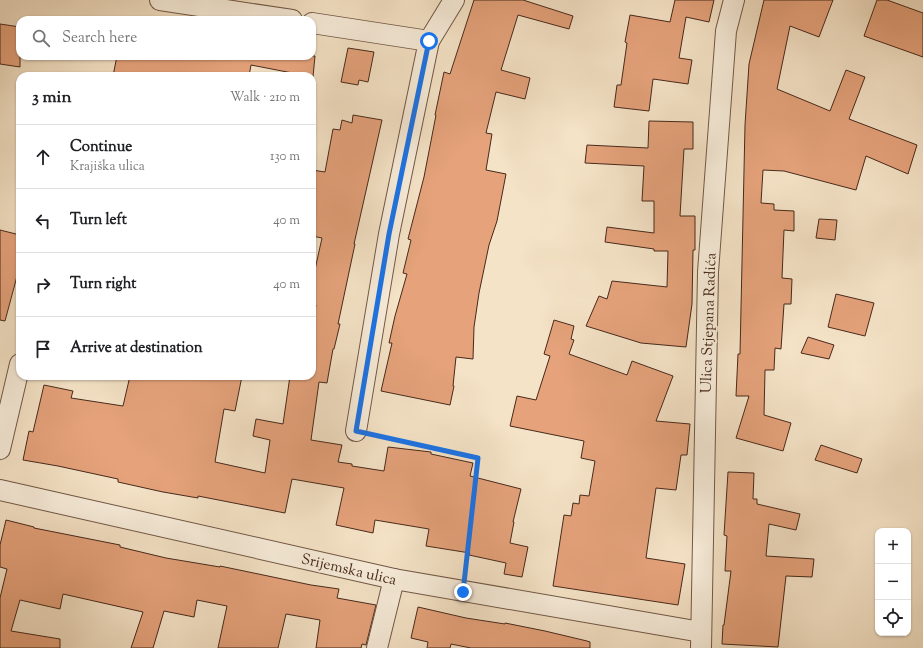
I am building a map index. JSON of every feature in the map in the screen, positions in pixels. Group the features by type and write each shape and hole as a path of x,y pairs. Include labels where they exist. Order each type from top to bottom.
{"street":[{"path":"160,0 266,16"},
{"path":"356,431 389,234 429,41 454,0"},
{"name":"Ulica Stjepana Radića","path":"701,640 708,272 726,31 734,0"},
{"path":"316,24 429,41"},
{"path":"0,449 16,380"},
{"name":"Srijemska ulica","path":"0,490 394,579 701,640"},
{"path":"377,648 394,579"}],"path":[{"path":"356,431 478,458 463,592"}],"building":[{"path":"474,0 523,0 573,16 569,29 518,15 501,70 530,78 525,99 496,92 486,133 492,134 486,170 506,174 497,221 489,245 479,293 474,327 473,359 456,357 454,386 450,405 381,391 392,343 389,343 395,316 407,274 403,273 411,240 408,239 424,177 444,72 450,74"},
{"path":"675,0 714,0 709,22 686,17 679,58 692,60 688,84 653,79 649,111 614,107 617,85 621,85 627,43 625,42 630,15 670,22"},
{"path":"764,0 833,0 819,37 790,26 777,89 830,111 846,70 865,77 849,119 917,145 908,174 866,156 856,190 784,171 763,170 761,203 774,204 774,210 794,211 794,231 784,230 782,278 792,279 791,304 784,304 781,349 775,348 774,370 765,370 764,415 791,423 783,451 736,438 749,396 736,396 738,354 740,354 745,125 749,64"},
{"path":"877,0 887,0 923,13 923,57 864,36"},
{"path":"0,24 16,26 16,60 20,60 20,67 0,64"},
{"path":"348,48 374,52 368,82 359,80 358,85 341,82"},
{"path":"116,60 315,60 313,72 287,72 251,65 250,72 114,72"},
{"path":"353,115 382,120 354,244 338,324 340,324 333,349 327,383 319,382 311,440 342,445 338,462 352,464 352,466 384,471 388,447 431,452 431,454 473,463 470,476 521,489 513,522 510,543 528,547 522,577 504,574 506,563 469,555 470,553 426,546 429,529 375,520 373,533 336,525 344,488 292,479 285,513 198,496 198,498 163,492 118,482 118,479 23,460 29,431 33,432 44,385 73,391 71,398 123,406 129,380 241,380 235,411 224,409 215,462 265,473 270,440 253,436 256,419 283,424 289,380 316,380 316,265 322,238 316,237 316,171 325,172 333,129 340,130 342,120 352,123"},
{"path":"649,121 693,122 693,149 684,149 680,216 695,216 692,304 686,347 641,343 586,326 599,296 607,299 612,281 667,287 668,251 654,251 654,249 605,242 607,227 654,233 654,201 642,201 644,166 585,163 587,145 648,148"},
{"path":"819,219 837,220 835,240 816,238"},
{"path":"0,230 16,234 16,280 5,321 0,320"},
{"path":"836,294 874,303 865,336 828,327"},
{"path":"554,320 574,326 571,339 574,340 569,354 627,375 632,361 673,376 656,421 690,424 687,455 681,455 676,490 656,488 646,558 685,564 678,605 553,586 564,515 571,516 573,503 579,504 580,495 589,496 595,461 581,458 584,441 510,426 517,396 536,400 550,356 544,354"},
{"path":"808,337 834,345 829,359 801,353"},
{"path":"821,445 862,459 857,473 815,460"},
{"path":"728,472 754,473 753,499 757,499 757,504 800,514 796,530 769,524 766,556 814,559 812,577 786,576 778,647 722,644 723,625 731,571 725,571 727,536 724,535"},
{"path":"6,520 34,528 120,545 120,547 166,558 220,566 311,585 339,589 337,598 376,605 366,645 362,644 361,648 316,648 320,620 286,614 278,648 218,648 227,606 197,600 194,617 164,611 153,648 131,648 143,612 63,594 60,609 20,600 11,631 60,639 60,648 0,648 0,598 7,569 0,567 0,545"},
{"path":"418,607 466,618 505,623 545,631 587,641 590,642 590,648 471,648 451,644 450,648 427,648 428,642 411,638"}],"route":[{"path":"429,41 389,234 356,431 478,458 463,592"}]}
